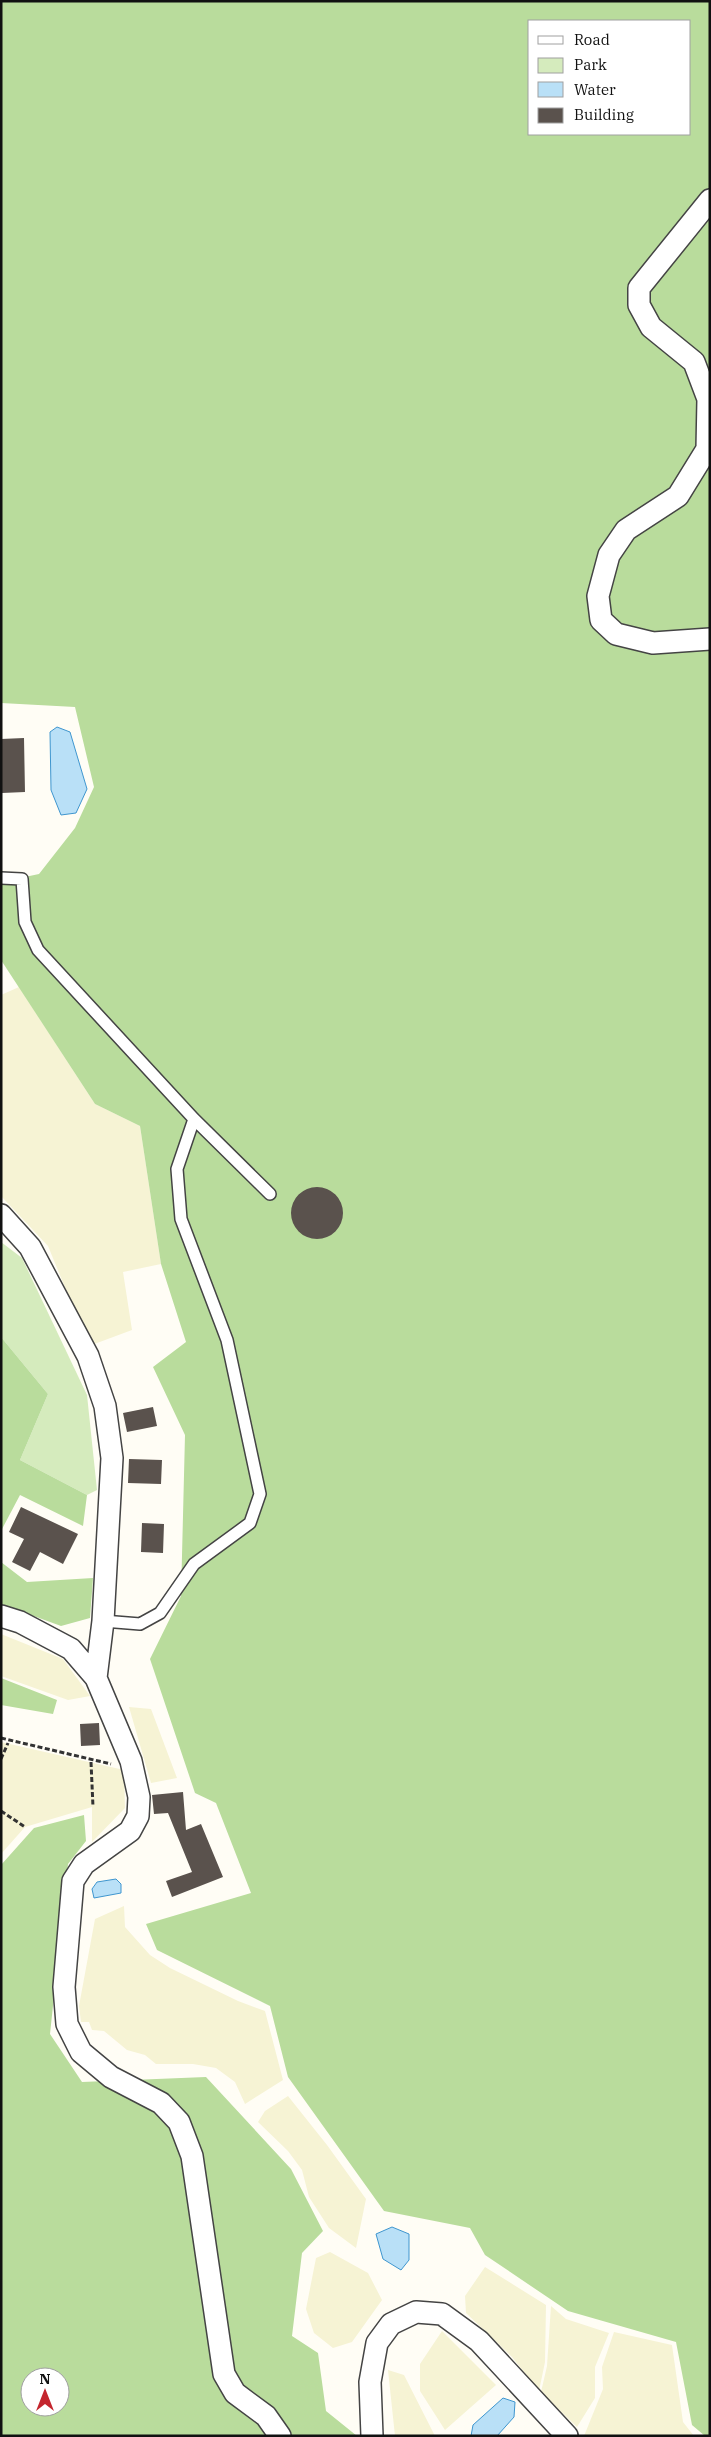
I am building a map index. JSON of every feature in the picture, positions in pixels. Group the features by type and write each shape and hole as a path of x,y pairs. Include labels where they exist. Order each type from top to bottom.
{"street":[{"path":"710,200 639,288 639,305 650,327 694,362 708,399 707,449 678,496 626,530 609,555 598,596 601,620 616,634 653,644 710,638"},
{"path":"1,1215 30,1247 88,1356 105,1406 112,1458 103,1620 96,1678"},
{"path":"1,1616 20,1622 71,1649 96,1678 131,1760 139,1797 138,1816 130,1831 84,1864 73,1881 64,1987 67,2024 81,2052 110,2077 161,2102 179,2122 192,2156 224,2374 236,2393 266,2416 280,2436"},
{"path":"372,2436 370,2382 377,2343 391,2324 416,2312 442,2314 478,2341 567,2436"}],"lane":[{"path":"1,878 22,879 25,922 38,950 194,1119 270,1194"},
{"path":"103,1620 140,1624 160,1613 194,1564 250,1523 260,1494 227,1340 181,1219 177,1169 194,1119"}],"path":[{"path":"1,1738 116,1765 131,1760"},
{"path":"1,1759 8,1743"},
{"path":"90,1762 93,1807"},
{"path":"1,1811 25,1827"}],"shaded area":[{"path":"19,987 95,1104 140,1126 161,1264 123,1272 132,1330 89,1346 48,1246 1,1196 1,995"},
{"path":"1,1634 63,1659 90,1696 68,1700 1,1676"},
{"path":"129,1707 151,1709 177,1778 151,1783"},
{"path":"1,1742 124,1770 125,1808 92,1842 92,1807 25,1827 1,1854"},
{"path":"124,1906 125,1927 150,1955 170,1968 238,2001 265,2011 283,2080 245,2104 235,2082 216,2068 193,2064 156,2064 145,2055 127,2050 104,2031 92,2030 89,2022 81,2022 79,2006 95,1919"},
{"path":"288,2096 327,2145 366,2199 356,2248 329,2228 309,2197 302,2170 288,2151 258,2122 265,2111"},
{"path":"330,2252 368,2273 382,2300 352,2342 333,2348 314,2333 306,2309 316,2258"},
{"path":"485,2267 546,2305 545,2362 539,2391 512,2357 466,2313 465,2296"},
{"path":"551,2306 566,2319 609,2333 595,2367 595,2398 577,2427 541,2392 547,2366"},
{"path":"442,2331 496,2385 445,2430 420,2391 420,2364"},
{"path":"614,2332 672,2345 683,2422 694,2436 584,2436 603,2389 602,2367"},
{"path":"388,2370 404,2375 435,2436 395,2436"}],"green space":[{"path":"1,1 710,1 710,2436 705,2436 692,2425 676,2342 568,2311 485,2255 470,2228 384,2211 288,2077 270,2006 157,1950 146,1924 251,1893 216,1803 195,1793 150,1659 181,1596 185,1435 153,1367 186,1342 161,1264 140,1126 95,1104 1,960 1,882 39,874 75,828 94,787 75,707 1,703"},
{"path":"1,1242 22,1258 87,1395 97,1490 87,1495 20,1460 48,1394 1,1337"},
{"path":"1,1337 48,1394 20,1460 87,1495 83,1526 20,1495 1,1531"},
{"path":"1,1562 27,1582 93,1578 90,1618 61,1626 1,1604"},
{"path":"1,1678 57,1700 53,1714 1,1705"},
{"path":"84,1815 86,1841 68,1864 50,2034 82,2082 206,2077 291,2169 323,2231 302,2253 292,2336 318,2353 326,2411 357,2436 1,2436 1,1865 34,1828"}],"water":[{"path":"57,727 70,732 87,789 76,813 61,815 51,790 50,732"},
{"path":"116,1879 121,1884 121,1893 94,1898 92,1889 97,1882"},
{"path":"392,2227 409,2234 409,2260 401,2270 383,2259 376,2234"},
{"path":"503,2398 515,2402 514,2417 497,2436 471,2436 473,2425"}],"building":[{"path":"24,738 25,792 2,793 1,739"},
{"path":"317,1187 331,1191 339,1199 343,1213 339,1227 331,1235 317,1239 303,1235 295,1227 291,1213 295,1199 303,1191"},
{"path":"153,1407 157,1426 127,1432 123,1413"},
{"path":"129,1459 162,1460 161,1484 128,1483"},
{"path":"21,1507 78,1534 63,1564 40,1552 30,1571 12,1562 24,1539 9,1532"},
{"path":"142,1523 164,1524 163,1553 141,1552"},
{"path":"99,1723 100,1745 81,1746 80,1724"},
{"path":"183,1792 186,1830 201,1824 223,1877 172,1897 166,1881 192,1872 168,1813 154,1814 152,1795"}]}
